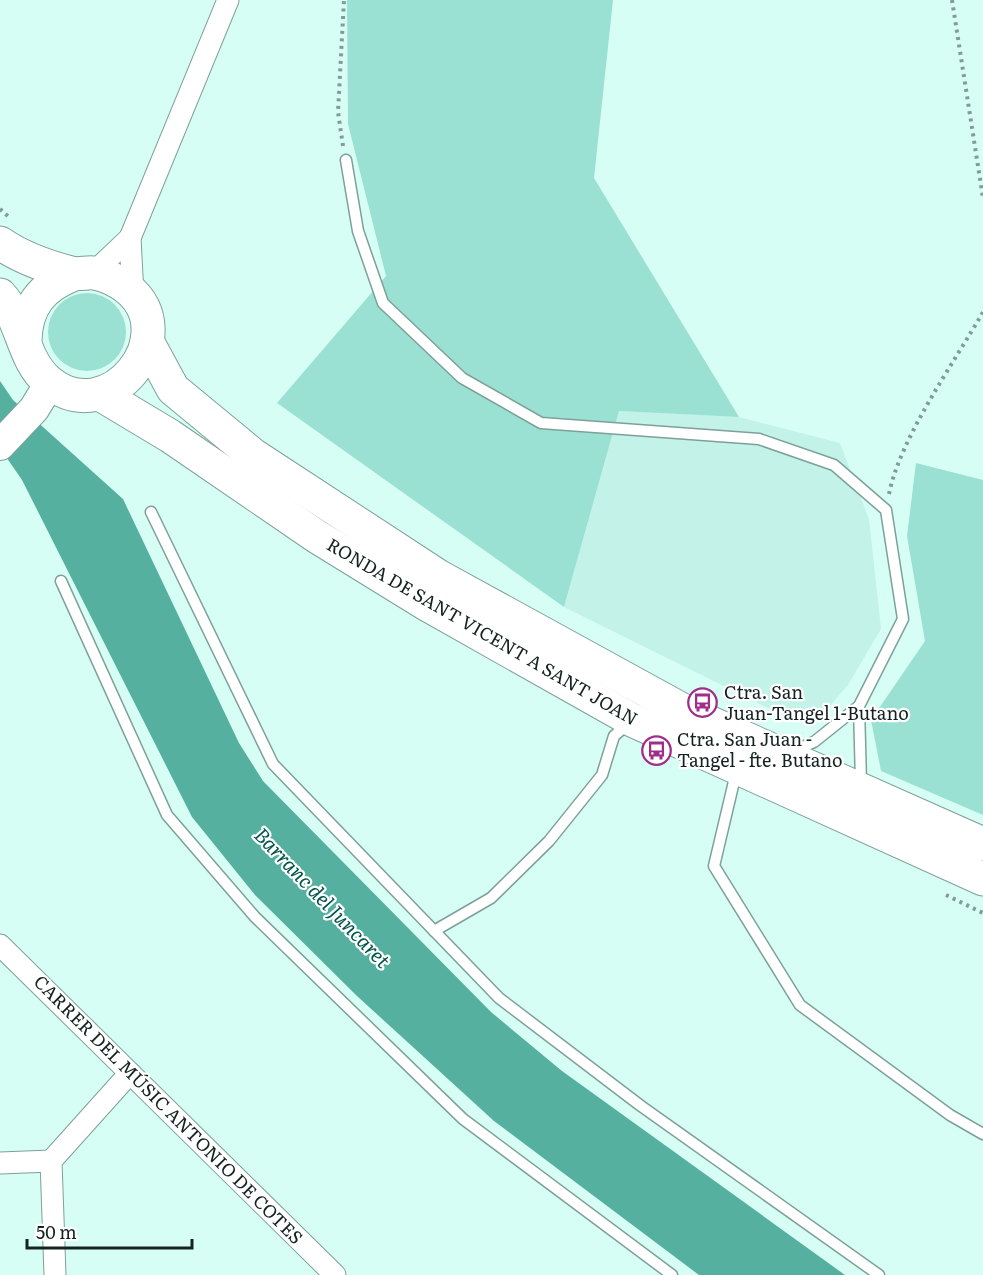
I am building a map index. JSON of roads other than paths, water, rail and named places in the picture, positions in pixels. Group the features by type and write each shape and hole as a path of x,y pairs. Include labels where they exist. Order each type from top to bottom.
{"main road":[{"path":"8,233 10,250 84,274 112,278 134,295"},
{"path":"25,340 26,322 37,298 57,280 84,274"},
{"name":"RONDA DE SANT VICENT A SANT JOAN","path":"0,295 25,340 42,396 65,392 82,395 100,394 170,436 316,536 428,605 632,720 983,879"},
{"name":"RONDA DE SANT VICENT A SANT JOAN","path":"134,295 146,322 147,341 173,388 253,455 319,500 438,576 686,712 983,844"},
{"path":"100,394 117,387 132,375 142,359 147,341"},
{"path":"0,445 42,396"}],"street":[{"path":"134,295 130,238 228,0"},
{"path":"84,274 130,238"},
{"name":"CARRER DEL MÚSIC ANTONIO DE COTES","path":"0,945 335,1275"},
{"path":"55,1275 51,1161 130,1073"},
{"path":"0,1163 51,1161"}],"lane":[{"path":"345,160 358,231 383,303 462,378 540,423 759,439 834,465 886,510 903,619 859,706 814,742 782,755"},
{"path":"152,512 273,764 499,998 641,1106 879,1275"},
{"path":"61,581 167,815 255,917 463,1119 672,1275"},
{"path":"859,706 862,790"},
{"path":"434,931 491,898 549,841 602,775 614,736 632,720"},
{"path":"737,769 714,866 801,1005 950,1116 983,1134"}],"water":[{"name":"Barranc del Juncaret","path":"0,381 13,400 123,499 239,743 263,781 491,1012 562,1071 845,1275 699,1275 494,1121 357,996 255,895 192,817 22,480 0,448"}],"place":[{"name":"Ctra. San Juan-Tangel 1-Butano","path":"703,703"},
{"name":"Ctra. San Juan - Tangel - fte. Butano","path":"656,750"}]}
